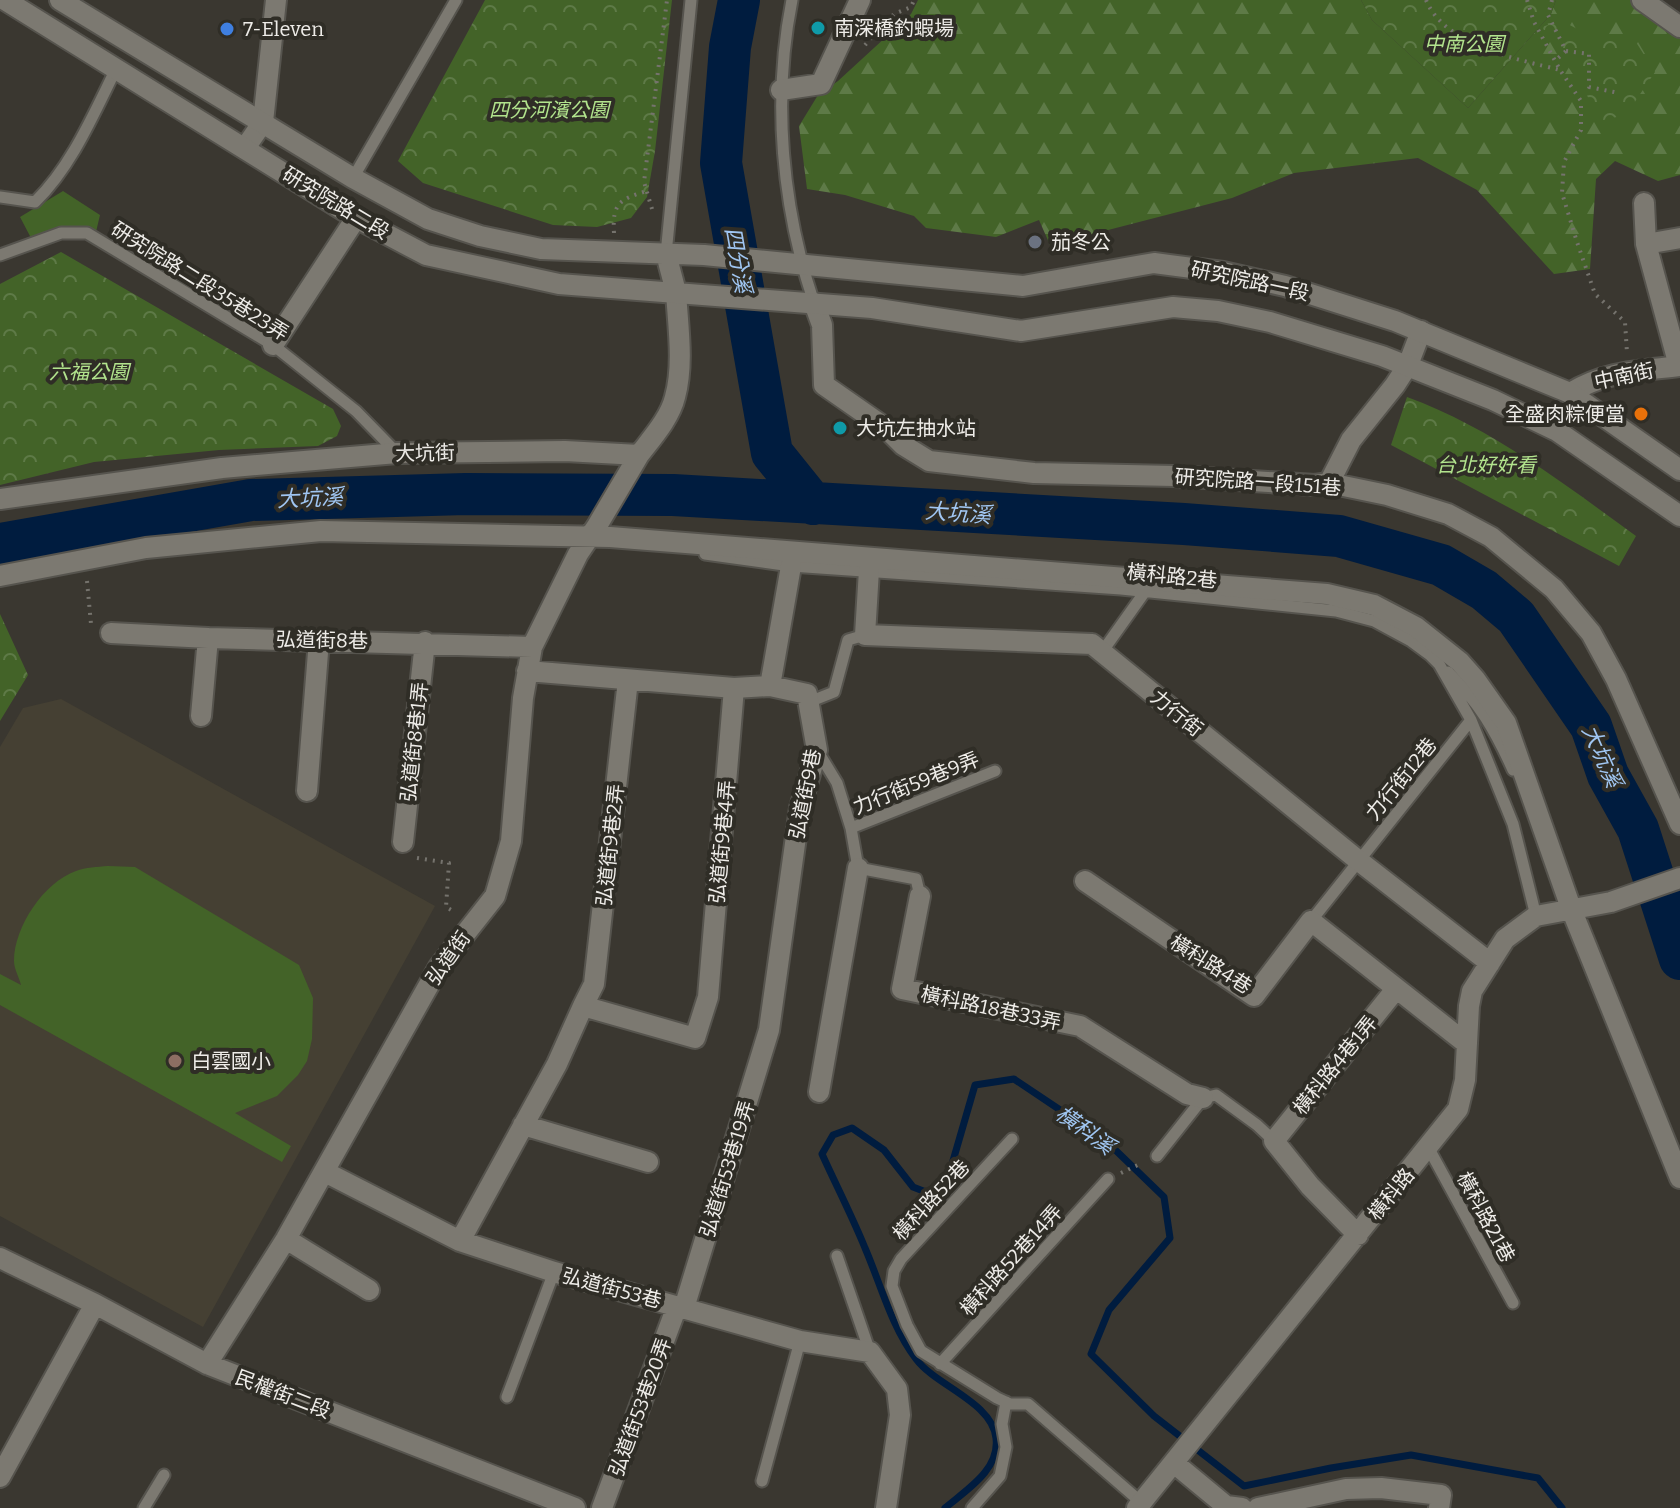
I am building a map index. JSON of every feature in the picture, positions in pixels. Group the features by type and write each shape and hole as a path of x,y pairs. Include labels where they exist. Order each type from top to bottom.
{"street":[{"name":"研究院路二段","path":"5,0 356,218 426,255 559,284 786,300"},
{"name":"研究院路二段","path":"60,0 353,178 428,219 480,236 541,249 704,255"},
{"path":"245,148 263,122 276,0"},
{"path":"781,90 821,84 860,0"},
{"path":"1642,0 1680,27"},
{"path":"1644,203 1646,244 1680,366"},
{"path":"273,345 356,218"},
{"path":"1646,244 1680,238"},
{"path":"639,455 663,423 675,399 680,364 676,292 666,254"},
{"name":"研究院路一段","path":"704,255 1023,286 1154,263 1223,272 1285,286 1421,331 1570,393 1680,470"},
{"name":"研究院路一段","path":"786,300 872,308 1021,331 1173,307 1218,311 1270,322 1408,365 1493,400 1557,431 1680,516"},
{"name":"研究院路一段151巷","path":"814,303 822,325 824,385 929,461 1034,473 1174,476 1315,485 1329,483 1387,495 1448,514 1491,537 1554,589 1591,633 1680,824"},
{"path":"1329,483 1351,440 1408,365 1421,331"},
{"name":"中南街","path":"1570,393 1591,380 1680,366"},
{"name":"大坑街","path":"0,499 222,468 397,453 565,451 639,455"},
{"name":"弘道街","path":"207,1364 286,1239 439,967 495,896 511,841 532,647 578,554 639,455"},
{"path":"0,576 146,548 321,531 595,529 617,537 1299,592 1338,596 1374,605 1416,627 1460,662 1506,723 1572,911 1680,1178"},
{"path":"770,686 791,566"},
{"path":"865,635 869,570"},
{"name":"弘道街8巷","path":"111,633 532,647"},
{"name":"力行街","path":"865,635 1092,644 1490,963"},
{"path":"201,716 208,638"},
{"path":"307,791 319,640"},
{"name":"弘道街8巷1弄","path":"403,842 425,642"},
{"path":"527,671 734,688 770,686 807,694 809,702"},
{"name":"弘道街9巷2弄","path":"460,1241 557,1064 594,984 628,680"},
{"name":"弘道街9巷4弄","path":"583,1006 695,1038 708,997 734,688"},
{"name":"弘道街9巷","path":"769,1030 800,808 817,750 809,702"},
{"path":"819,1092 858,868"},
{"name":"橫科路","path":"1140,1505 1458,1109 1465,1080 1472,991 1505,939 1536,916 1611,902 1680,878"},
{"name":"橫科路4巷","path":"1085,881 1254,996 1311,921"},
{"name":"橫科路18巷33弄","path":"920,896 902,989 1080,1026 1187,1094 1203,1098"},
{"path":"1311,921 1467,1044"},
{"name":"橫科路4巷1弄","path":"1274,1141 1396,989"},
{"name":"弘道街53巷19弄","path":"681,1307 769,1030"},
{"path":"523,1125 648,1162"},
{"path":"1274,1141 1310,1186 1358,1235"},
{"name":"弘道街53巷","path":"325,1172 460,1241 554,1272 800,1341 870,1352"},
{"path":"286,1239 369,1290"},
{"name":"民權街二段","path":"0,1258 207,1364 575,1508"},
{"path":"0,1477 95,1304"},
{"name":"弘道街53巷20弄","path":"602,1508 681,1307"},
{"path":"870,1352 897,1389 900,1415 886,1508"},
{"path":"1177,1459 1226,1506 1242,1508"},
{"path":"1258,1508 1346,1489 1381,1488 1441,1495 1439,1508"}],"lane":[{"path":"353,178 456,0"},
{"path":"666,254 691,0"},
{"path":"792,0 781,90 791,262 814,303"},
{"path":"0,197 35,202 51,187 117,67"},
{"name":"研究院路二段35巷23弄","path":"0,255 61,233 87,233 273,345 356,411 397,453"},
{"name":"橫科路2巷","path":"617,537 791,566 1121,589 1319,608 1355,615 1411,641 1439,664 1471,720 1513,824 1536,916"},
{"path":"1102,652 1144,593"},
{"path":"809,702 834,692 848,640 865,635"},
{"path":"1439,664 1469,692 1482,711 1537,814"},
{"name":"力行街12巷","path":"1311,921 1471,720"},
{"path":"817,750 837,783 851,828 858,868 916,879 920,896"},
{"name":"力行街59巷9弄","path":"851,828 995,771"},
{"path":"1157,1156 1203,1098 1216,1095 1274,1141"},
{"name":"橫科路52巷","path":"1012,1139 901,1259 894,1271 892,1286 921,1351 1006,1402 1028,1404 1140,1505"},
{"name":"橫科路21巷","path":"1428,1147 1513,1303"},
{"name":"橫科路52巷14弄","path":"940,1364 1108,1179"},
{"path":"837,1256 870,1352"},
{"path":"507,1397 554,1272"},
{"path":"762,1481 800,1341"},
{"path":"972,1508 1000,1476 1006,1447 1002,1424 1006,1402"},
{"path":"144,1508 164,1475"}],"path":[{"path":"654,214 644,182 667,0"},
{"path":"861,49 894,14 911,7 914,0"},
{"path":"1426,0 1429,9 1449,29 1469,42 1502,56 1560,70"},
{"path":"1527,0 1534,22 1581,101 1581,130 1564,162 1562,193 1595,294 1625,322 1629,372"},
{"path":"1552,0 1548,15 1566,51"},
{"path":"1555,61 1566,51 1589,54 1589,87 1619,93"},
{"path":"614,237 616,208 621,200 647,191"},
{"path":"85,559 92,632 111,633"},
{"path":"403,842 405,856 449,863 446,907 473,924"},
{"path":"1108,1179 1157,1156"}],"shaded area":[{"name":"白雲國小","path":"61,699 435,906 203,1327 0,1216 0,747 23,708"}],"green space":[{"name":"四分河濱公園","path":"485,0 672,0 647,197 631,218 597,227 553,225 423,183 398,161"},
{"path":"918,0 1361,0 1372,20 1468,108 1551,14 1556,0 1634,0 1680,36 1680,175 1658,181 1615,161 1596,179 1590,269 1554,274 1477,190 1418,158 1294,173 1232,198 1050,245 1039,220 996,237 926,228 914,216 845,195 807,189 799,126 818,95 838,81 911,14"},
{"name":"中南公園","path":"1361,0 1556,0 1551,14 1468,108 1372,20"},
{"name":"中南公園","path":"1553,16 1594,38 1634,39 1655,72 1626,115 1603,120 1542,27 1548,25 1547,20"},
{"path":"63,191 100,215 96,232 75,227 31,238 20,217"},
{"name":"六福公園","path":"61,252 333,409 341,426 337,436 318,446 219,450 94,462 0,485 0,284"},
{"name":"台北好好看","path":"1407,397 1469,424 1498,441 1636,536 1619,566 1391,445"},
{"path":"0,614 28,675 0,721"},
{"path":"108,866 135,867 299,965 313,998 312,1039 307,1061 277,1096 235,1113 291,1146 282,1162 0,1005 0,974 21,985 14,964 15,948 25,920 42,895 76,871"}],"waterway":[{"name":"四分溪","path":"739,0 730,47 721,163 772,453 813,504"},
{"name":"大坑溪","path":"0,544 251,500 466,494 673,495 1184,524 1339,536 1441,565 1484,590 1516,617 1591,726 1608,775 1638,829 1680,959"},
{"name":"橫科溪","path":"945,1508 980,1478 993,1460 996,1438 992,1425 974,1404 925,1369 907,1346 822,1154 833,1135 852,1128 884,1150 913,1187 931,1194 948,1178 975,1085 1014,1079 1105,1140 1164,1197 1170,1238 1109,1310 1091,1354 1154,1416 1244,1486 1411,1455 1538,1478 1562,1508"}],"place":[{"name":"南深橋釣蝦場","path":"818,28"},
{"name":"7-Eleven","path":"227,29"},
{"name":"茄冬公","path":"1035,242"},
{"name":"全盛肉粽便當","path":"1641,414"},
{"name":"大坑左抽水站","path":"840,428"},
{"name":"白雲國小","path":"175,1061"}]}
